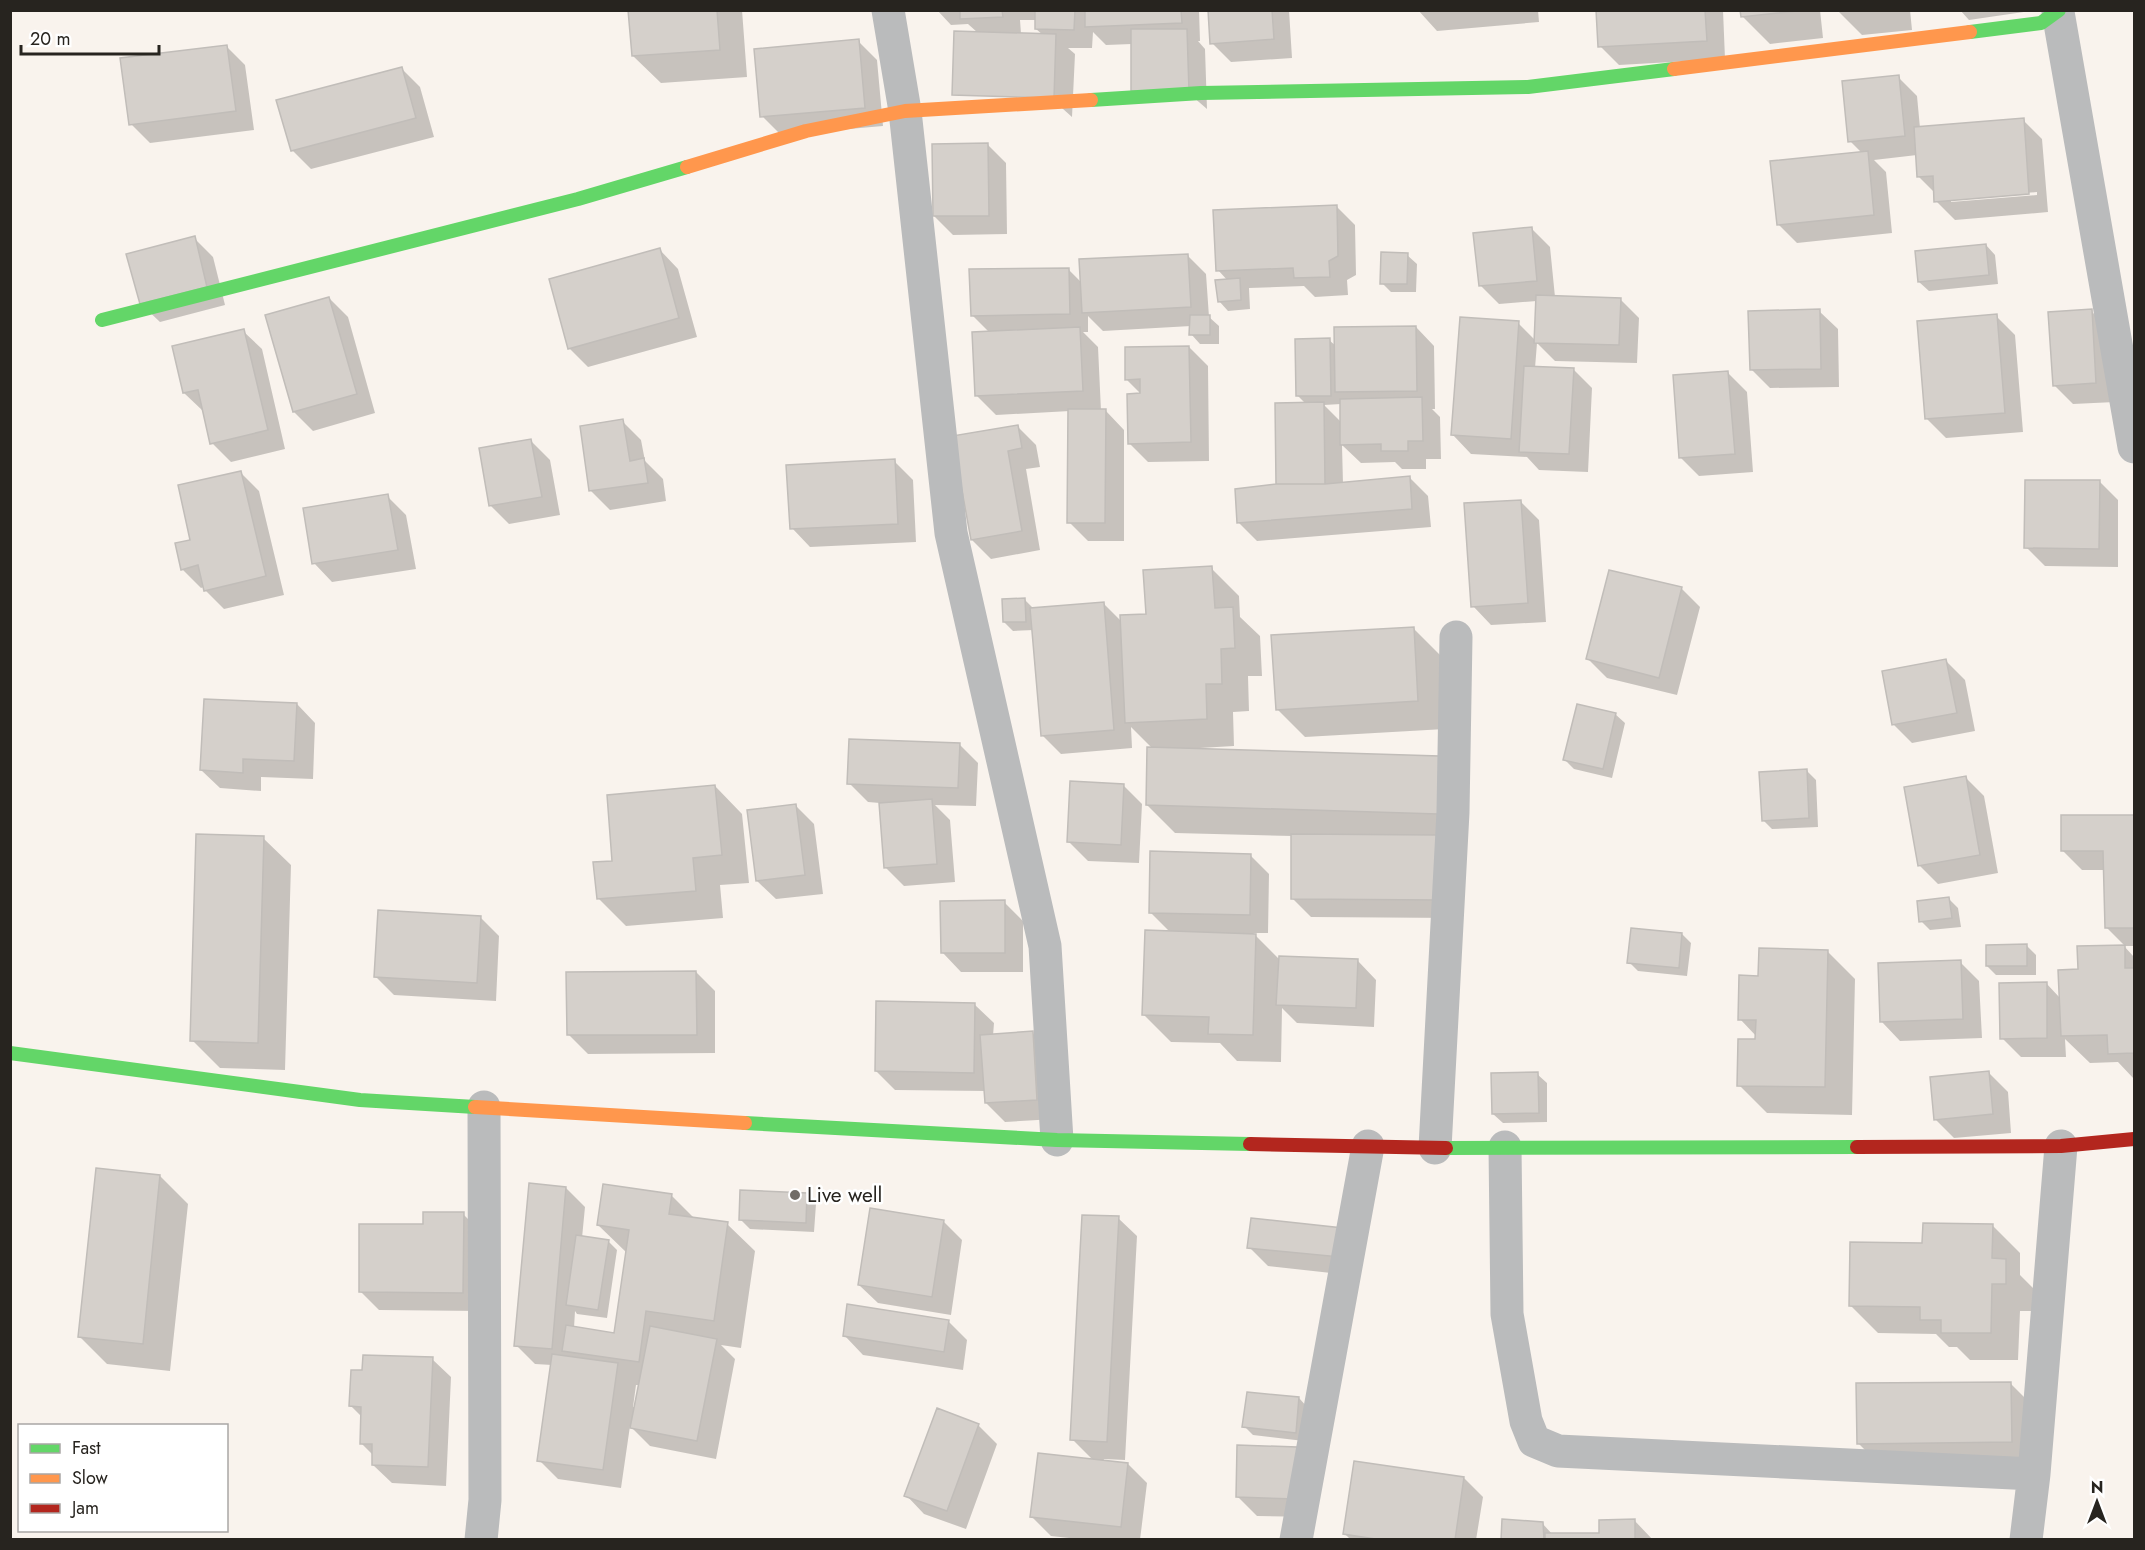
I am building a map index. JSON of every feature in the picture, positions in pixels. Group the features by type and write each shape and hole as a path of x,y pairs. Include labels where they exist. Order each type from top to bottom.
{"street":[{"path":"888,10 905,111 951,533 1045,946 1057,1140"},
{"path":"102,320 578,199 806,131 905,111 1201,93 1528,87 2041,23 2059,11 2134,447"},
{"path":"1436,1148 1453,812 1456,637"},
{"path":"10,1053 360,1100 1057,1140 1436,1148 2061,1146 2134,1139"},
{"path":"481,1539 485,1500 484,1107"},
{"path":"1296,1539 1368,1146"},
{"path":"2026,1539 2034,1474 2061,1146"},
{"path":"1505,1147 1507,1314 1526,1421 1534,1441 1558,1451 2034,1474"}],"building":[{"path":"628,10 717,10 720,50 632,56"},
{"path":"960,10 1002,10 1003,17 960,19"},
{"path":"1035,10 1075,10 1074,30 1035,29"},
{"path":"1085,10 1181,10 1182,23 1085,27"},
{"path":"1208,10 1272,10 1274,39 1210,44"},
{"path":"1596,10 1705,10 1707,41 1598,47"},
{"path":"1740,10 1796,10 1796,11 1741,17"},
{"path":"1131,29 1187,29 1189,91 1131,91"},
{"path":"954,31 1056,34 1054,98 952,95"},
{"path":"859,39 865,108 760,117 754,49"},
{"path":"227,45 236,111 129,125 120,58"},
{"path":"402,67 416,118 291,151 276,100"},
{"path":"1899,75 1905,136 1848,142 1842,81"},
{"path":"2024,118 2029,194 1934,202 1933,176 1917,177 1914,127"},
{"path":"988,143 989,216 933,216 932,144"},
{"path":"1868,151 1874,215 1777,225 1770,161"},
{"path":"1337,205 1338,256 1329,261 1330,277 1294,278 1293,268 1216,271 1213,210"},
{"path":"1532,227 1537,281 1479,286 1473,233"},
{"path":"195,236 207,287 140,304 126,254"},
{"path":"1986,244 1989,275 1918,282 1915,251"},
{"path":"660,248 679,318 568,349 549,279"},
{"path":"1381,252 1408,253 1407,284 1380,284"},
{"path":"1188,254 1191,307 1082,313 1079,259"},
{"path":"1069,268 1070,314 971,316 969,269"},
{"path":"1240,278 1241,300 1218,302 1215,280"},
{"path":"1536,295 1621,298 1619,345 1534,343"},
{"path":"329,297 357,394 293,412 265,315"},
{"path":"1820,309 1821,369 1750,370 1748,311"},
{"path":"2092,309 2096,383 2053,386 2048,312"},
{"path":"1997,314 2005,413 1925,419 1917,321"},
{"path":"1190,315 1210,315 1210,335 1189,335"},
{"path":"1460,317 1519,321 1511,439 1451,435"},
{"path":"1416,326 1417,391 1335,392 1334,327"},
{"path":"1080,327 1083,391 975,396 972,332"},
{"path":"244,329 268,430 210,444 198,390 183,393 172,346"},
{"path":"1330,338 1331,396 1296,396 1295,339"},
{"path":"1189,346 1191,442 1128,444 1127,394 1140,393 1140,379 1125,380 1125,347"},
{"path":"1524,366 1574,368 1569,454 1519,452"},
{"path":"1728,371 1735,454 1679,458 1673,375"},
{"path":"1422,397 1423,441 1408,441 1408,451 1381,451 1381,444 1340,445 1340,399"},
{"path":"1324,402 1325,484 1276,484 1275,403"},
{"path":"1068,409 1106,409 1105,523 1067,523"},
{"path":"623,419 630,461 644,458 648,483 589,491 580,426"},
{"path":"1018,425 1022,448 1008,451 1022,531 971,540 952,436"},
{"path":"531,439 542,497 489,506 479,448"},
{"path":"895,459 898,524 790,529 786,465"},
{"path":"241,471 266,576 204,591 198,565 181,570 175,543 190,540 178,485"},
{"path":"1410,476 1412,509 1237,523 1235,489 1276,484 1325,484"},
{"path":"2025,480 2100,480 2099,549 2024,548"},
{"path":"388,494 398,550 312,564 303,508"},
{"path":"1521,500 1528,603 1471,607 1464,503"},
{"path":"1212,566 1215,608 1233,607 1235,648 1221,649 1222,684 1206,684 1207,719 1125,723 1120,615 1146,614 1143,570"},
{"path":"1609,570 1682,587 1659,678 1586,659"},
{"path":"1025,598 1026,622 1003,622 1002,599"},
{"path":"1104,602 1114,730 1041,736 1030,608"},
{"path":"1414,627 1418,701 1276,710 1271,635"},
{"path":"1946,659 1957,713 1892,725 1882,671"},
{"path":"204,699 297,703 294,761 243,759 243,773 200,770"},
{"path":"1577,704 1616,713 1603,769 1563,760"},
{"path":"849,739 960,743 958,788 847,784"},
{"path":"1147,747 1439,756 1438,814 1146,805"},
{"path":"1807,769 1809,818 1762,821 1759,772"},
{"path":"1966,776 1980,855 1918,866 1904,787"},
{"path":"1070,781 1124,784 1121,845 1067,842"},
{"path":"715,785 722,855 693,858 696,891 597,899 593,862 612,861 607,795"},
{"path":"932,799 937,864 884,868 879,803"},
{"path":"796,804 805,875 756,881 747,810"},
{"path":"2061,815 2134,815 2134,928 2105,928 2103,851 2061,851"},
{"path":"196,834 264,836 258,1043 190,1041"},
{"path":"1291,834 1438,835 1438,900 1291,899"},
{"path":"1150,851 1251,854 1250,915 1149,913"},
{"path":"1949,897 1952,918 1919,922 1917,901"},
{"path":"1005,900 1005,953 941,953 940,901"},
{"path":"378,910 481,916 477,983 374,977"},
{"path":"1631,928 1682,933 1679,968 1627,963"},
{"path":"1145,930 1256,934 1253,1035 1208,1034 1209,1017 1142,1015"},
{"path":"2027,944 2027,966 1986,966 1986,945"},
{"path":"2125,945 2125,968 2134,968 2134,1053 2108,1054 2107,1035 2061,1036 2058,970 2078,969 2077,946"},
{"path":"1759,948 1828,950 1825,1087 1737,1086 1738,1039 1755,1039 1756,1020 1738,1020 1739,975 1758,976"},
{"path":"1279,956 1358,959 1356,1008 1276,1005"},
{"path":"1961,960 1963,1019 1880,1022 1878,963"},
{"path":"696,971 697,1035 567,1035 566,972"},
{"path":"2047,982 2047,1038 2000,1039 1999,983"},
{"path":"876,1001 975,1003 974,1073 875,1071"},
{"path":"1033,1031 1037,1100 985,1103 980,1035"},
{"path":"1989,1071 1993,1114 1934,1120 1930,1077"},
{"path":"1538,1072 1539,1113 1492,1114 1491,1073"},
{"path":"96,1168 160,1175 143,1344 78,1337"},
{"path":"529,1183 566,1187 552,1349 514,1346"},
{"path":"603,1184 672,1194 669,1214 728,1222 714,1321 646,1311 639,1362 562,1351 566,1325 614,1333 629,1230 597,1225"},
{"path":"740,1190 807,1193 806,1223 739,1220"},
{"path":"870,1208 944,1220 932,1297 858,1285"},
{"path":"423,1212 464,1212 463,1293 359,1292 359,1224 423,1224"},
{"path":"1082,1215 1119,1216 1107,1442 1070,1440"},
{"path":"1251,1218 1343,1228 1340,1257 1247,1248"},
{"path":"1923,1223 1993,1224 1992,1258 2006,1259 2006,1284 1992,1284 1991,1333 1941,1333 1941,1320 1920,1320 1920,1307 1849,1306 1850,1242 1922,1243"},
{"path":"576,1235 609,1240 598,1310 566,1305"},
{"path":"847,1304 949,1320 944,1352 843,1336"},
{"path":"650,1326 717,1339 697,1441 630,1428"},
{"path":"552,1354 618,1363 603,1470 537,1461"},
{"path":"363,1355 433,1357 428,1467 372,1465 372,1444 360,1444 361,1407 349,1406 351,1370 362,1370"},
{"path":"2011,1382 2012,1442 1857,1444 1856,1383"},
{"path":"1247,1392 1299,1397 1296,1433 1242,1427"},
{"path":"937,1408 979,1424 947,1511 904,1496"},
{"path":"1237,1445 1297,1447 1296,1499 1236,1497"},
{"path":"1038,1453 1128,1463 1121,1527 1030,1517"},
{"path":"1354,1461 1464,1477 1455,1540 1382,1540 1343,1534"},
{"path":"1502,1519 1543,1522 1544,1540 1501,1540"},
{"path":"1635,1519 1635,1540 1545,1540 1545,1533 1599,1533 1599,1520"}],"traffic: fast":[{"path":"1970,32 2041,23 2059,10"},
{"path":"1091,100 1201,93 1528,87 1674,69"},
{"path":"102,320 578,199 687,167"},
{"path":"10,1053 360,1100 475,1107"},
{"path":"745,1123 1057,1140 1250,1144"},
{"path":"1446,1148 1857,1147"}],"traffic: slow":[{"path":"1674,69 1970,32"},
{"path":"687,167 806,131 905,111 1091,100"},
{"path":"475,1107 745,1123"}],"traffic: jam":[{"path":"1857,1147 2061,1146 2134,1139"},
{"path":"1250,1144 1446,1148"}],"place":[{"name":"Live well","path":"795,1195"}]}
